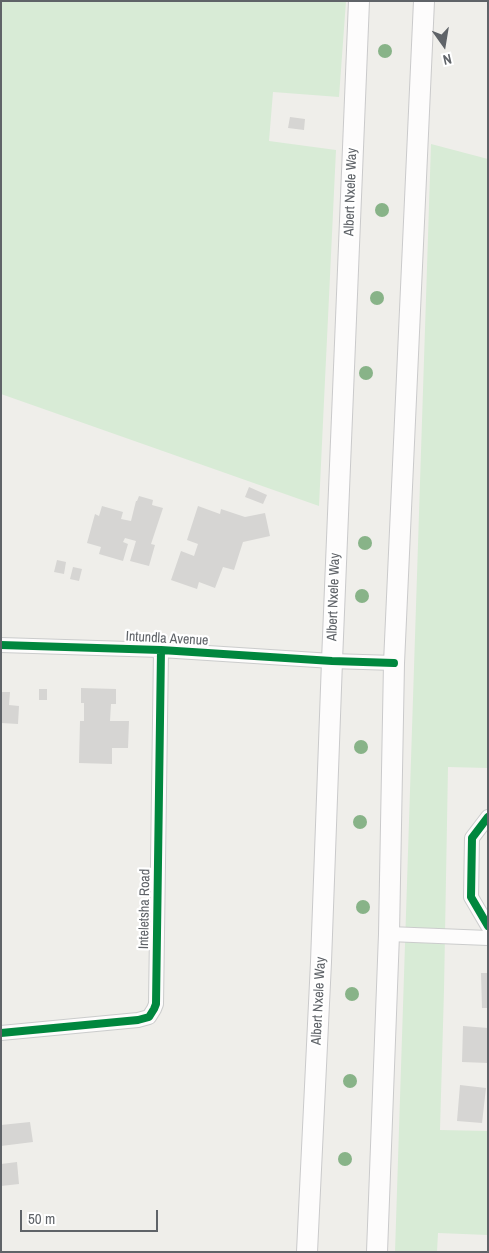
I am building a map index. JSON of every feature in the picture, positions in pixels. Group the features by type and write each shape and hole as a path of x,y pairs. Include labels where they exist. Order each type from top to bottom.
{"main road":[{"name":"Albert Nxele Way","path":"307,1252 321,962 359,1"},
{"path":"377,1252 388,934 394,663 424,1"}],"street":[{"name":"Intundla Avenue","path":"1,646 161,650 394,663"},
{"name":"Inteletsha Road","path":"1,1033 138,1020 149,1017 154,1009 156,1004 161,650"},
{"path":"488,818 472,838 471,897 488,926"},
{"path":"388,934 488,938"}],"green space":[{"path":"1,1 346,1 339,97 273,92 269,141 336,150 319,506 1,394"},
{"path":"431,144 488,159 488,768 448,767 440,1130 488,1131 488,1235 438,1233 437,1252 395,1252"}],"building":[{"path":"290,117 305,119 304,130 288,128"},
{"path":"249,487 267,495 263,504 245,497"},
{"path":"139,496 153,500 152,505 163,508 151,544 155,545 149,566 130,561 136,541 125,538 123,542 128,544 123,561 99,554 101,547 87,543 95,514 99,516 102,506 123,512 121,519 131,521"},
{"path":"198,506 220,514 221,509 245,517 265,513 270,536 243,542 234,570 223,567 215,588 199,582 197,589 171,580 181,551 194,556 198,544 187,540"},
{"path":"57,560 66,562 64,574 54,572"},
{"path":"73,567 82,569 79,581 70,579"},
{"path":"81,688 116,689 116,704 111,704 110,721 129,721 128,748 112,748 112,764 79,763 80,721 84,721 84,703 81,703"},
{"path":"39,689 47,689 47,700 39,700"},
{"path":"1,692 10,692 9,705 19,706 18,724 1,723"},
{"path":"481,973 488,973 488,1008 482,1008"},
{"path":"463,1026 488,1028 488,1063 462,1062"},
{"path":"460,1085 486,1088 482,1123 457,1121"},
{"path":"30,1122 33,1142 1,1146 1,1125"},
{"path":"17,1162 19,1184 1,1186 1,1164"}],"cycle path":[{"path":"1,645 161,650 394,663"},
{"path":"1,1033 138,1020 149,1017 154,1009 156,1004 161,650"},
{"path":"488,817 472,838 471,897 488,926"}]}
